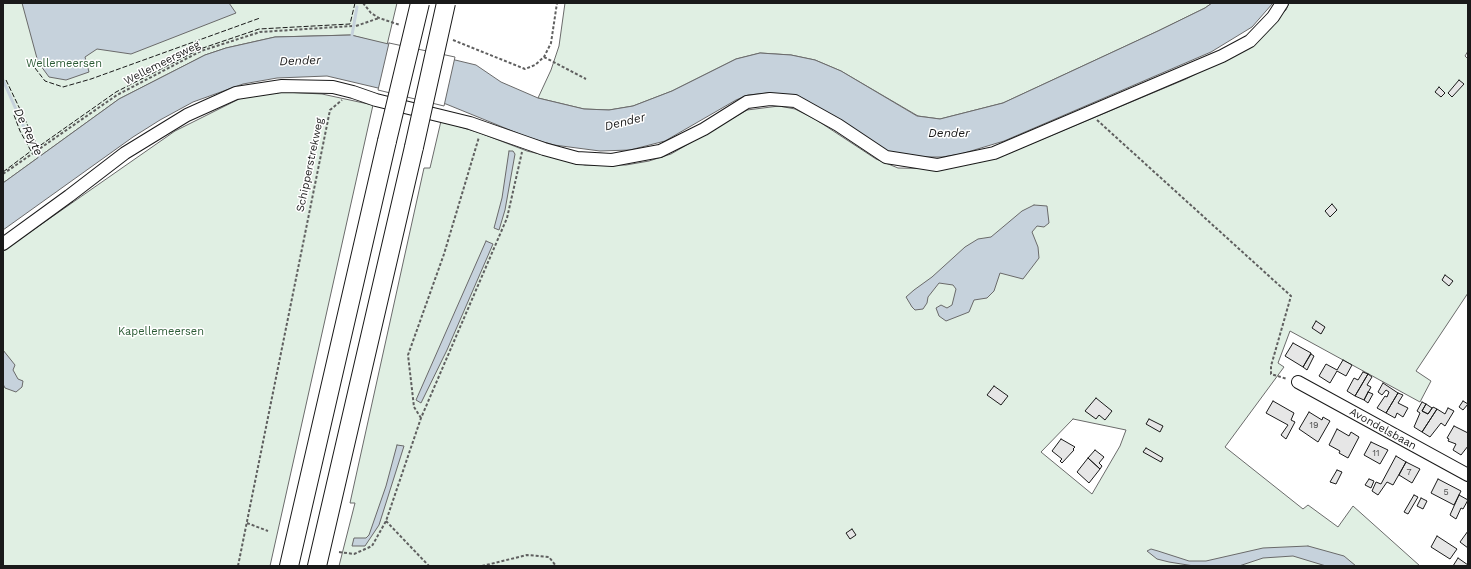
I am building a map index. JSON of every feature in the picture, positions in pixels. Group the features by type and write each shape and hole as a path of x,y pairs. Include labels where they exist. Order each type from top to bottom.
{"highway":[{"path":"289,566 420,3"},
{"path":"317,566 446,3"}],"street":[{"path":"3,244 125,153 187,114 236,93 282,86 333,87 376,100 482,127 523,143 577,158 612,160 660,151 704,129 747,102 770,99 795,101 838,125 886,157 937,166 994,153 1222,56 1250,41 1273,17 1282,3"},
{"name":"Avondelsbaan","path":"1298,382 1468,475"}],"path":[{"path":"363,3 371,13 379,18 391,22"},
{"path":"459,42 525,69 535,65 544,57 551,43 557,3"},
{"path":"356,26 379,18"},
{"name":"Wellemeersweg","path":"3,174 117,95 201,51 260,32 352,26"},
{"path":"544,57 586,79"},
{"name":"Schipperstrekweg","path":"238,566 330,110 353,92"},
{"path":"1089,113 1291,296 1271,366 1271,374 1298,382"},
{"path":"421,418 414,407 408,355 444,254 482,127"},
{"path":"339,552 354,554 372,546 386,521 421,418 508,218 523,143"},
{"path":"386,521 429,566"},
{"path":"246,523 268,531"},
{"path":"482,566 527,555 549,557 556,566"}],"green space":[{"name":"Wellemeersen","path":"3,3 397,3 387,45 351,35 275,37 226,48 205,55 119,99 3,183"},
{"path":"565,3 1212,3 1205,8 1158,31 1003,103 940,119 918,116 841,71 815,60 791,55 760,53 736,59 672,91 633,106 609,110 584,109 538,98 551,70 559,46"},
{"path":"1289,3 1468,3 1468,51 1465,56 1468,59 1468,293 1416,371 1431,381 1420,402 1290,331 1278,363 1284,367 1225,447 1303,509 1308,505 1338,527 1353,506 1420,566 339,566 355,503 350,503 424,168 430,168 441,121 480,133 527,151 585,165 626,165 649,161 671,154 747,110 779,106 795,109 815,119 876,159 898,168 946,169 1007,154 1186,79 1249,47 1286,10","holes":["1073,419 1126,430 1120,446 1092,494 1041,452"]},
{"name":"Kapellemeersen","path":"283,92 322,94 373,105 270,566 3,566 3,251 175,131 241,98"}],"water":[{"path":"22,3 229,3 236,13 131,54 97,49 85,57 89,72 66,80 49,77 38,62"},
{"name":"Dender","path":"1212,3 1273,3 1252,27 1211,52 1004,141 961,154 942,157 918,157 883,151 783,95 768,93 748,95 736,100 665,141 630,150 600,151 554,145 527,137 446,104 327,76 277,78 243,84 193,102 160,120 133,137 3,230 3,183 119,99 205,55 226,48 275,37 351,35 476,65 501,82 538,98 584,109 609,110 633,106 672,91 736,59 760,53 791,55 815,60 841,71 917,116 940,119 1003,103 1158,31 1205,8"},
{"path":"509,151 513,151 515,154 505,210 499,230 494,228 502,198"},
{"path":"1034,205 1047,206 1049,223 1044,227 1037,226 1032,232 1038,247 1039,258 1023,279 1000,273 994,291 987,298 974,300 969,312 946,321 939,316 936,308 941,305 947,308 952,305 956,289 953,285 939,283 928,297 927,303 923,309 915,310 912,307 906,297 932,277 965,247 978,239 991,237 1022,211"},
{"path":"486,241 493,244 447,350 421,403 416,400"},
{"path":"3,350 15,365 13,370 18,379 23,381 22,387 16,392 5,388 3,384"},
{"path":"397,445 404,446 379,525 365,546 352,546 354,538 366,538 369,535 386,486"},
{"path":"1308,546 1344,556 1356,566 1326,566 1293,556 1263,558 1239,566 1194,566 1157,559 1147,551 1151,549 1189,561 1206,561 1263,548"}],"pier":[{"path":"389,43 455,57 444,106 378,90"}],"building":[{"path":"1459,80 1464,84 1452,97 1448,93"},
{"path":"1439,87 1445,93 1441,97 1435,92"},
{"path":"1332,204 1337,210 1330,217 1325,211"},
{"path":"1445,275 1453,281 1449,286 1442,280"},
{"path":"1316,321 1325,327 1321,334 1312,328"},
{"path":"1293,343 1311,353 1303,367 1285,356"},
{"path":"1311,354 1314,356 1307,370 1303,367"},
{"path":"1343,360 1352,365 1346,376 1337,371 1330,383 1319,376 1326,364 1337,370"},
{"path":"1363,372 1368,374 1355,396 1347,391 1354,378 1358,380"},
{"path":"1368,374 1372,377 1367,385 1371,387 1364,400 1355,396"},
{"path":"1383,383 1398,393 1386,413 1377,408 1385,396 1387,397 1389,392 1386,390 1382,395 1378,392"},
{"path":"994,386 1008,396 1001,405 987,395"},
{"path":"1368,392 1373,394 1368,403 1364,400"},
{"path":"1398,393 1403,395 1398,403 1408,408 1403,417 1397,413 1395,418 1386,413"},
{"path":"1096,398 1112,411 1105,420 1099,415 1096,419 1085,411"},
{"path":"1273,401 1294,413 1291,420 1295,422 1286,439 1281,435 1288,425 1266,413"},
{"path":"1463,401 1468,404 1463,410 1459,407"},
{"path":"1422,402 1426,404 1422,411 1428,414 1433,407 1437,409 1422,432 1414,427 1420,413 1417,411"},
{"path":"1426,404 1432,408 1428,414 1422,411"},
{"path":"1448,408 1454,411 1445,426 1441,423 1430,437 1422,432 1437,409 1445,414"},
{"path":"1309,412 1322,420 1323,417 1330,421 1318,442 1299,429"},
{"path":"1149,419 1163,426 1160,432 1146,424"},
{"path":"1454,426 1468,433 1468,446 1461,455 1453,450 1456,444 1448,441 1449,439 1447,438"},
{"path":"1337,429 1349,436 1351,432 1359,437 1348,458 1339,453 1340,451 1329,445"},
{"path":"1061,439 1075,447 1062,463 1060,461 1062,459 1052,451"},
{"path":"1371,442 1388,450 1380,464 1364,455"},
{"path":"1146,448 1163,458 1161,462 1143,452"},
{"path":"1095,450 1104,457 1099,463 1102,466 1100,469 1088,458"},
{"path":"1396,456 1406,462 1393,485 1387,482 1378,495 1372,491 1376,482 1381,484"},
{"path":"1088,458 1100,469 1089,483 1077,472"},
{"path":"1406,462 1420,469 1412,483 1399,475"},
{"path":"1337,470 1342,472 1336,484 1330,482"},
{"path":"1369,479 1374,481 1371,488 1365,485"},
{"path":"1438,479 1461,491 1454,505 1431,493"},
{"path":"1414,495 1418,497 1408,514 1404,512"},
{"path":"1459,495 1468,500 1463,509 1461,508 1456,519 1450,515"},
{"path":"1421,498 1427,501 1423,509 1417,506"},
{"path":"852,529 856,535 850,539 846,533"},
{"path":"1468,531 1468,548 1460,542"},
{"path":"1437,536 1457,549 1450,559 1431,547"},
{"path":"1458,558 1468,565 1468,566 1453,566"}],"waterway":[{"path":"352,35 357,7"},
{"name":"De Reyte","path":"3,80 26,132 41,159"}],"fence":[{"path":"6,80 38,147 116,92 200,49 259,29 350,24 355,3"},
{"path":"35,68 45,81 63,87 91,79 260,18"},
{"path":"3,172 31,151 20,131 14,115"}]}
